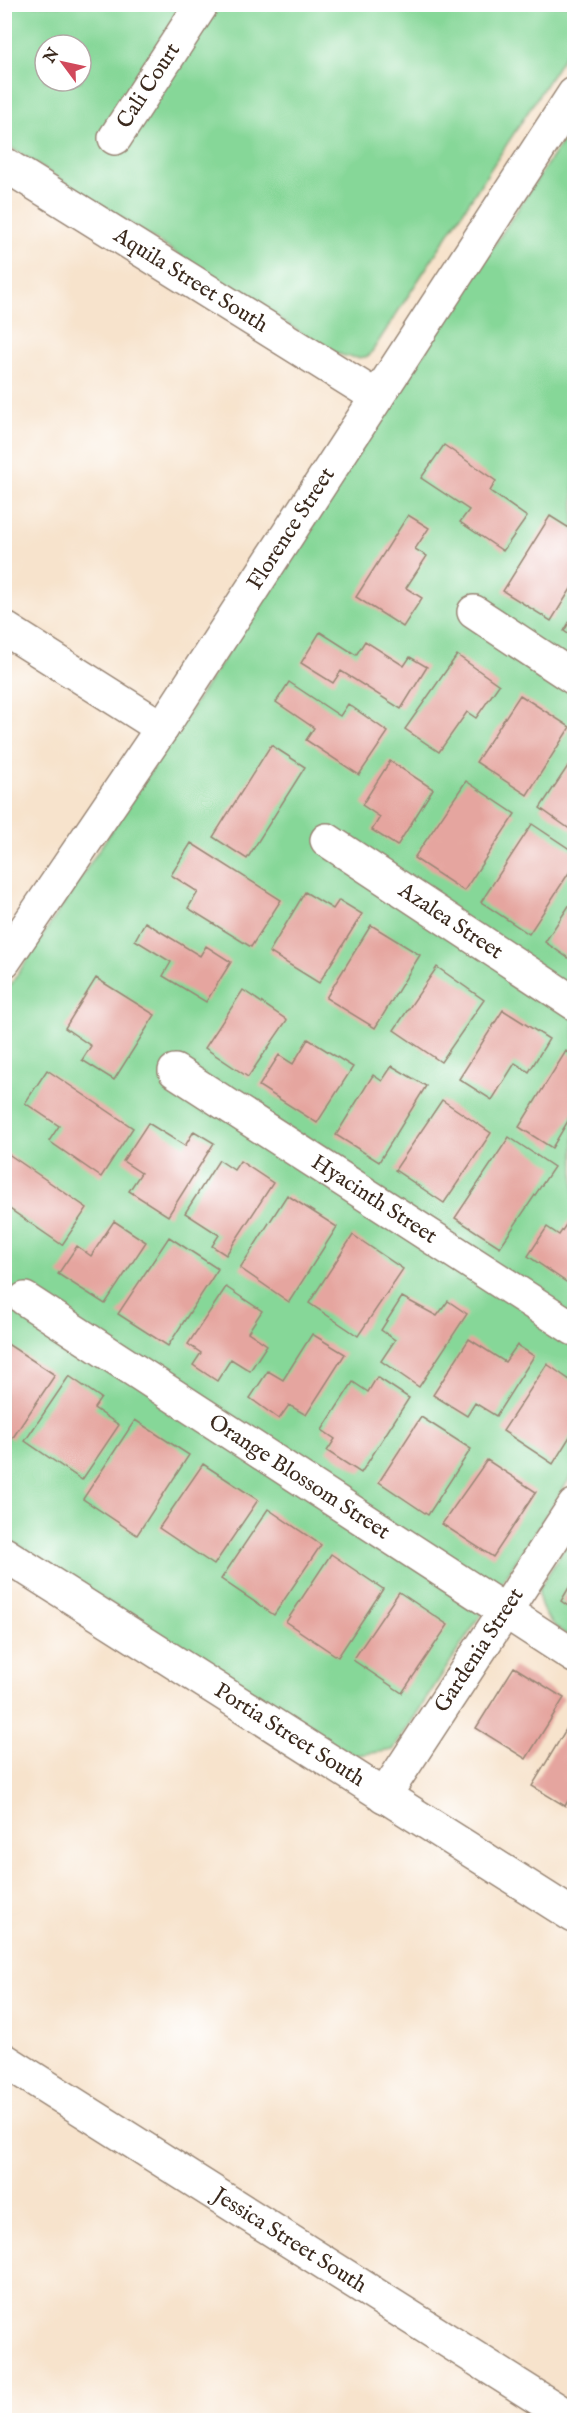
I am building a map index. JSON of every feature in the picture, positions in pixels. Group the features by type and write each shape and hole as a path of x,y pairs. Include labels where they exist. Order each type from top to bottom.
{"street":[{"name":"Cali Court","path":"115,138 202,4"},
{"name":"Florence Street","path":"4,961 162,728 574,94"},
{"name":"Aquila Street South","path":"4,164 377,397"},
{"path":"474,612 574,678"},
{"path":"4,628 162,728"},
{"name":"Azalea Street","path":"327,840 574,1003"},
{"name":"Hyacinth Street","path":"175,1071 574,1329"},
{"name":"Orange Blossom Street","path":"25,1299 574,1656"},
{"name":"Gardenia Street","path":"384,1796 574,1506"},
{"name":"Portia Street South","path":"4,1554 574,1916"},
{"name":"Jessica Street South","path":"4,2060 573,2421"}],"green space":[{"path":"4,5 574,5 574,41 369,356 356,358 344,356 322,346 5,144"},
{"path":"574,123 574,1472 393,1750 350,1756 5,1537 4,995"},
{"path":"574,1532 574,1641 554,1625 544,1613 539,1598 539,1589"}],"building":[{"path":"444,445 496,481 490,491 527,517 503,551 460,522 469,510 421,478"},
{"path":"408,515 429,528 415,549 427,556 406,588 422,598 403,627 356,597"},
{"path":"550,516 574,531 574,584 551,621 503,591"},
{"path":"574,614 574,638 564,631"},
{"path":"320,632 356,655 365,641 404,666 410,657 427,667 401,709 341,671 333,683 301,663"},
{"path":"457,655 499,685 476,718 467,712 439,752 405,729"},
{"path":"289,682 340,716 348,704 388,732 359,775 306,740 314,728 276,702"},
{"path":"520,695 570,727 527,795 476,762"},
{"path":"271,745 305,767 247,859 213,837"},
{"path":"574,757 574,832 540,808"},
{"path":"390,761 433,789 397,846 372,830 380,817 362,805"},
{"path":"466,781 515,814 464,891 414,858"},
{"path":"532,824 574,852 574,865 529,934 481,902"},
{"path":"191,843 281,900 251,947 188,908 198,892 171,875"},
{"path":"305,892 333,909 339,900 362,914 319,983 269,952"},
{"path":"574,898 574,962 545,942"},
{"path":"145,922 200,956 206,946 231,962 206,1002 163,976 171,962 135,940"},
{"path":"371,925 420,955 375,1028 326,998"},
{"path":"437,967 484,1000 441,1062 394,1030"},
{"path":"96,978 155,1015 114,1080 82,1060 91,1046 65,1028"},
{"path":"243,990 287,1020 248,1077 205,1048"},
{"path":"503,1010 549,1039 529,1072 515,1063 492,1100 459,1079"},
{"path":"308,1039 353,1067 317,1123 259,1086 279,1055 293,1064"},
{"path":"566,1051 574,1057 574,1111 552,1148 519,1127"},
{"path":"392,1066 426,1086 379,1162 336,1135 373,1075 382,1081"},
{"path":"47,1070 133,1128 101,1177 49,1141 59,1126 25,1103"},
{"path":"442,1100 491,1133 444,1203 395,1170"},
{"path":"148,1123 185,1146 194,1131 214,1143 168,1216 129,1191 141,1173 123,1161"},
{"path":"509,1137 554,1167 500,1247 455,1218"},
{"path":"4,1151 87,1208 62,1245 4,1205"},
{"path":"219,1160 234,1170 240,1161 273,1183 226,1255 212,1246 219,1235 185,1213"},
{"path":"287,1195 337,1227 289,1302 240,1268"},
{"path":"574,1213 574,1282 572,1286 528,1256 547,1227 559,1235"},
{"path":"114,1221 146,1242 105,1304 58,1274 77,1246 91,1256"},
{"path":"353,1235 403,1269 358,1336 309,1303"},
{"path":"169,1237 218,1269 168,1346 118,1314"},
{"path":"226,1287 262,1311 248,1332 267,1345 250,1371 231,1359 217,1381 193,1365 201,1353 188,1344"},
{"path":"402,1297 437,1316 448,1301 467,1314 419,1387 381,1361 395,1340 381,1330"},
{"path":"312,1334 345,1354 306,1415 289,1405 279,1419 250,1398 268,1371 283,1380"},
{"path":"469,1339 505,1362 517,1345 534,1356 496,1416 475,1403 467,1416 433,1395"},
{"path":"6,1343 55,1375 12,1439 4,1434"},
{"path":"547,1364 574,1383 574,1430 553,1464 503,1431"},
{"path":"69,1376 101,1398 94,1408 119,1425 82,1480 25,1441"},
{"path":"377,1377 409,1398 361,1473 327,1451 335,1439 322,1430 353,1382 368,1392"},
{"path":"421,1417 471,1449 428,1515 379,1482"},
{"path":"135,1420 189,1455 137,1535 83,1499"},
{"path":"487,1460 536,1492 493,1557 442,1524"},
{"path":"203,1464 258,1500 214,1565 159,1528"},
{"path":"268,1509 321,1545 274,1615 221,1579"},
{"path":"331,1554 383,1589 338,1657 286,1622"},
{"path":"574,1579 574,1610 561,1601"},
{"path":"399,1592 448,1625 402,1693 353,1660"},
{"path":"514,1667 564,1698 526,1759 476,1728"},
{"path":"574,1716 574,1791 565,1806 532,1786"}]}
